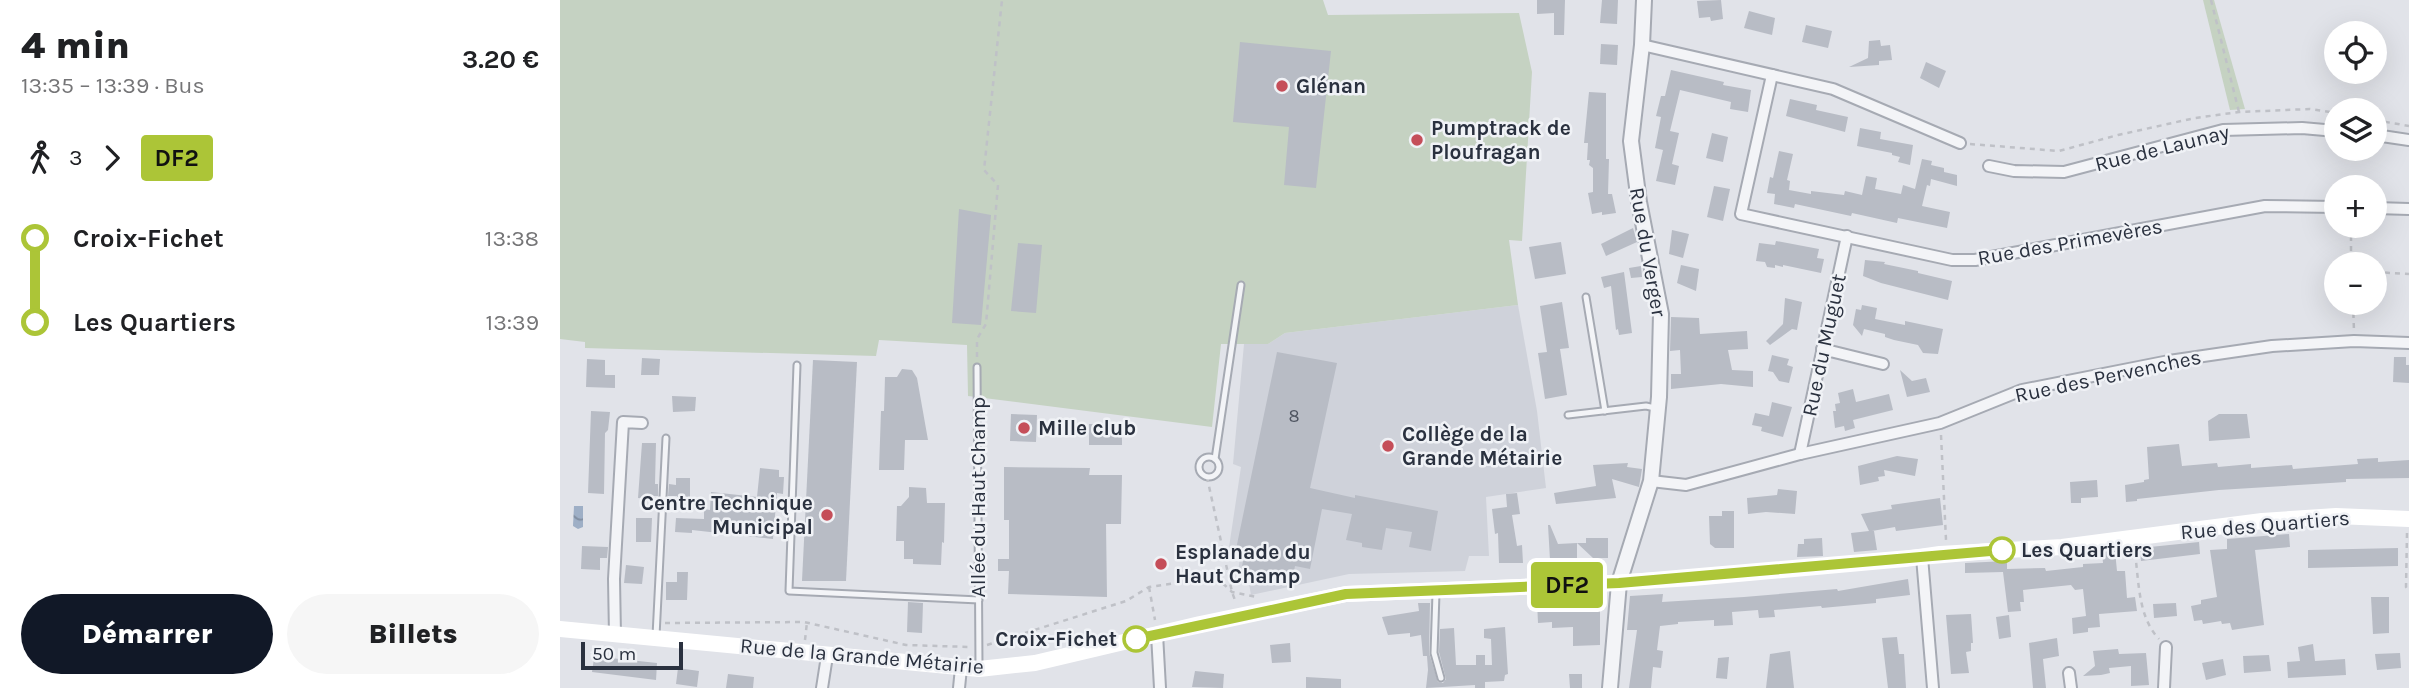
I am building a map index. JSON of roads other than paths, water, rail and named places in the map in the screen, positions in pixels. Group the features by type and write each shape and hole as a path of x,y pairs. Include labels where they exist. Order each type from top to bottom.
{"main road":[{"name":"Rue des Quartiers","path":"1619,583 1947,554 2062,547 2262,521 2336,516 2408,519"},
{"name":"Rue de la Grande Métairie","path":"560,629 615,635 656,631 827,656 979,669 1035,663 1241,615 1346,594 1619,583"}],"street":[{"name":"Rue du Verger","path":"1610,688 1619,583 1651,481 1658,408 1661,314 1639,202 1631,141 1642,45 1644,0"},
{"path":"1642,45 1833,89 1960,143"},
{"name":"Rue des Primevères","path":"1772,75 1741,214 1952,260 1975,260 2265,206 2324,207"},
{"name":"Rue de Launay","path":"1989,166 2014,172 2064,172 2223,130 2324,130"},
{"path":"2387,136 2409,139"},
{"path":"2387,208 2409,209"},
{"name":"Rue du Muguet","path":"1800,454 1847,236"},
{"name":"Rue des Pervenches","path":"1651,481 1686,485 1800,454 1940,424 2022,390 2156,363 2272,346 2354,341 2409,343"},
{"path":"1822,349 1883,364"},
{"path":"615,635 614,579 623,422 642,423"},
{"path":"1922,557 1933,688"},
{"path":"1157,634 1160,688"},
{"path":"2164,688 2166,647"},
{"path":"822,688 827,656"},
{"path":"959,688 961,668"},
{"path":"2069,673 2071,688"}],"lane":[{"path":"1216,459 1209,456 1200,461 1199,471 1207,477 1214,476 1219,470 1216,459 1241,285"},
{"path":"1586,297 1605,411"},
{"path":"797,365 789,591 979,600"},
{"name":"Allée du Haut Champ","path":"977,367 979,669"},
{"path":"1568,415 1646,406 1658,408"},
{"path":"656,631 666,438"},
{"path":"1436,590 1434,653 1441,678"}],"water":[{"path":"574,506 583,506 583,527 578,529 573,526"}],"place":[{"name":"Glénan","path":"1282,86"},
{"name":"Pumptrack de Ploufragan","path":"1417,140"},
{"name":"Mille club","path":"1024,428"},
{"name":"Collège de la Grande Métairie","path":"1388,446"},
{"name":"Centre Technique Municipal","path":"827,515"},
{"name":"Les Quartiers","path":"2002,550"},
{"name":"Esplanade du Haut Champ","path":"1161,564"},
{"name":"Croix-Fichet","path":"1136,639"}]}
